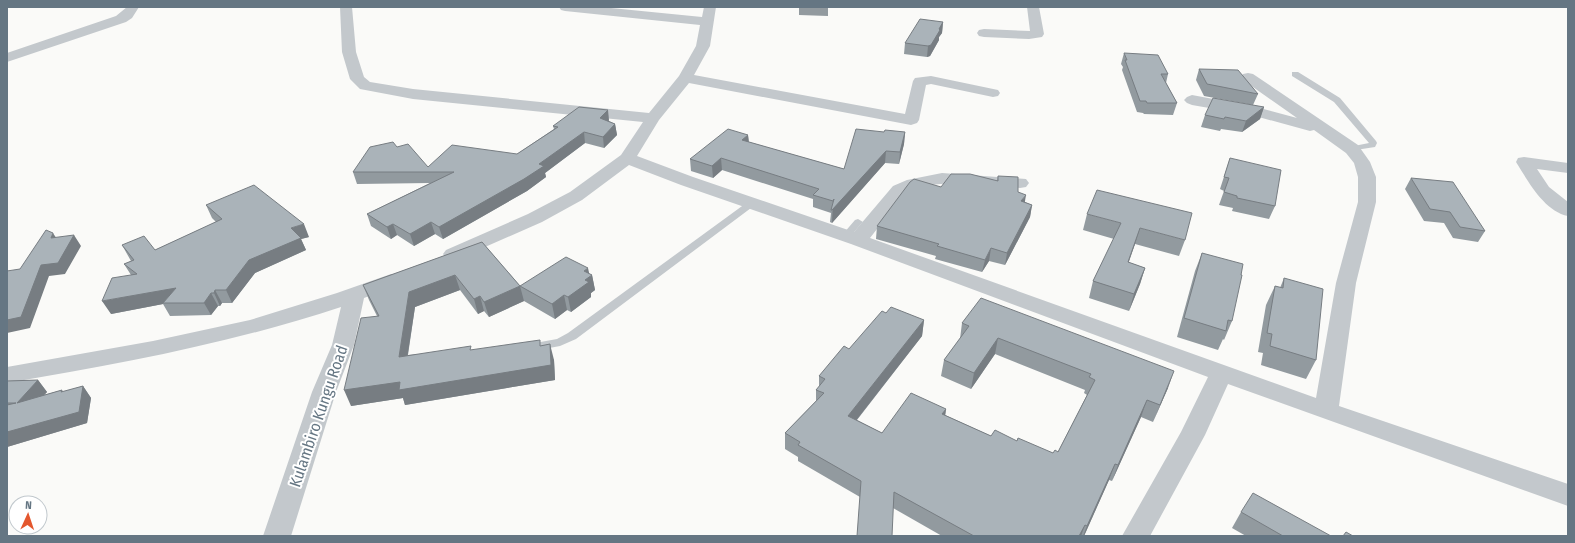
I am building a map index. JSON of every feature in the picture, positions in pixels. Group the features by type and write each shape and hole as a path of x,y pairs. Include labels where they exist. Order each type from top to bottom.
{"street":[{"path":"7,58 121,19 127,15 133,7"},
{"path":"346,7 349,52 357,79 365,86 413,94 653,118"},
{"path":"440,259 535,218 606,175 627,158 653,118 685,78 703,46 709,15 565,7"},
{"path":"984,33 1037,34 1033,7"},
{"path":"1248,77 1352,149 1362,162 1368,177 1367,202 1346,283 1326,411"},
{"path":"685,78 911,120 920,81 931,80 993,93"},
{"path":"1192,100 1256,112 1322,129"},
{"path":"627,158 752,203 854,232 956,277 1222,372 1326,411 1568,495"},
{"path":"1568,168 1524,162 1543,191 1568,211"},
{"path":"854,232 899,190 913,184 942,178 1020,183"},
{"path":"7,375 154,348 223,333 354,296 404,274"},
{"name":"Kulambiro Kungu Road","path":"277,536 324,392 343,345 354,296"},
{"path":"1136,536 1174,470 1209,404 1222,372"}],"lane":[{"path":"1295,74 1337,100 1374,142 1372,145 1352,149"},
{"path":"517,350 560,342 572,336 752,203"}],"building":[{"path":"920,19 943,22 931,45 928,46 905,43"},
{"path":"1124,53 1158,55 1168,74 1161,74 1177,103 1147,103 1146,101 1140,101 1125,60 1127,60"},
{"path":"1199,69 1238,70 1258,94 1207,84"},
{"path":"1213,98 1264,107 1246,121 1225,117 1224,119 1205,115"},
{"path":"579,107 608,110 600,118 615,124 603,137 584,132 539,164 544,166 439,227 431,222 410,234 393,224 387,227 367,214 454,172 353,172 370,147 393,142 397,147 408,144 428,167 452,145 517,154 558,127 553,126"},
{"path":"728,129 748,135 742,140 844,169 856,129 884,132 885,130 905,132 900,152 886,151 831,210 834,199 833,201 813,195 819,189 721,158 712,166 690,159"},
{"path":"1230,158 1281,170 1275,206 1237,198 1237,196 1224,192 1229,178 1224,177"},
{"path":"951,174 970,174 998,181 998,176 1018,177 1018,192 1026,195 1021,201 1032,205 1007,253 991,248 985,260 937,246 939,244 877,226 910,182 914,179 941,187"},
{"path":"1411,178 1453,182 1485,231 1460,227 1450,212 1430,209"},
{"path":"254,185 304,224 291,228 301,238 249,260 226,290 215,290 204,303 163,303 176,288 102,301 112,278 137,274 124,264 134,260 122,245 144,236 155,250 222,219 206,205"},
{"path":"1097,190 1192,213 1185,240 1140,228 1128,262 1145,268 1134,294 1093,281 1121,223 1087,214"},
{"path":"46,230 53,233 51,238 74,235 58,263 41,265 21,317 7,320 7,271 20,269"},
{"path":"482,242 520,286 484,302 480,296 474,299 455,275 409,292 399,357 471,346 470,350 540,340 540,346 550,344 551,365 399,390 400,382 344,390 361,318 379,316 363,285"},
{"path":"1202,253 1243,264 1232,321 1228,320 1226,331 1184,318"},
{"path":"566,257 588,268 584,271 592,275 585,280 589,282 568,297 564,295 552,304 520,286"},
{"path":"1284,278 1323,289 1316,360 1270,346 1272,334 1267,333 1275,286 1283,288"},
{"path":"981,298 1174,371 1160,405 1147,400 1118,465 1115,464 1087,526 1085,525 1079,536 974,536 894,492 892,536 857,536 861,481 798,445 800,442 785,433 824,393 816,390 825,379 819,376 844,346 849,349 882,311 886,313 891,307 924,320 848,416 882,433 911,393 946,409 942,414 991,436 995,430 1017,441 1018,438 1053,453 1055,450 1058,452 1095,380 1089,377 1091,374 998,338 974,373 944,360 969,326 962,323"},
{"path":"38,380 17,403 62,390 61,392 83,386 79,412 7,432 7,405 16,403 7,403 7,381"},
{"path":"1253,493 1331,536 1283,536 1241,512"},
{"path":"1346,532 1353,536 1343,536"}]}
